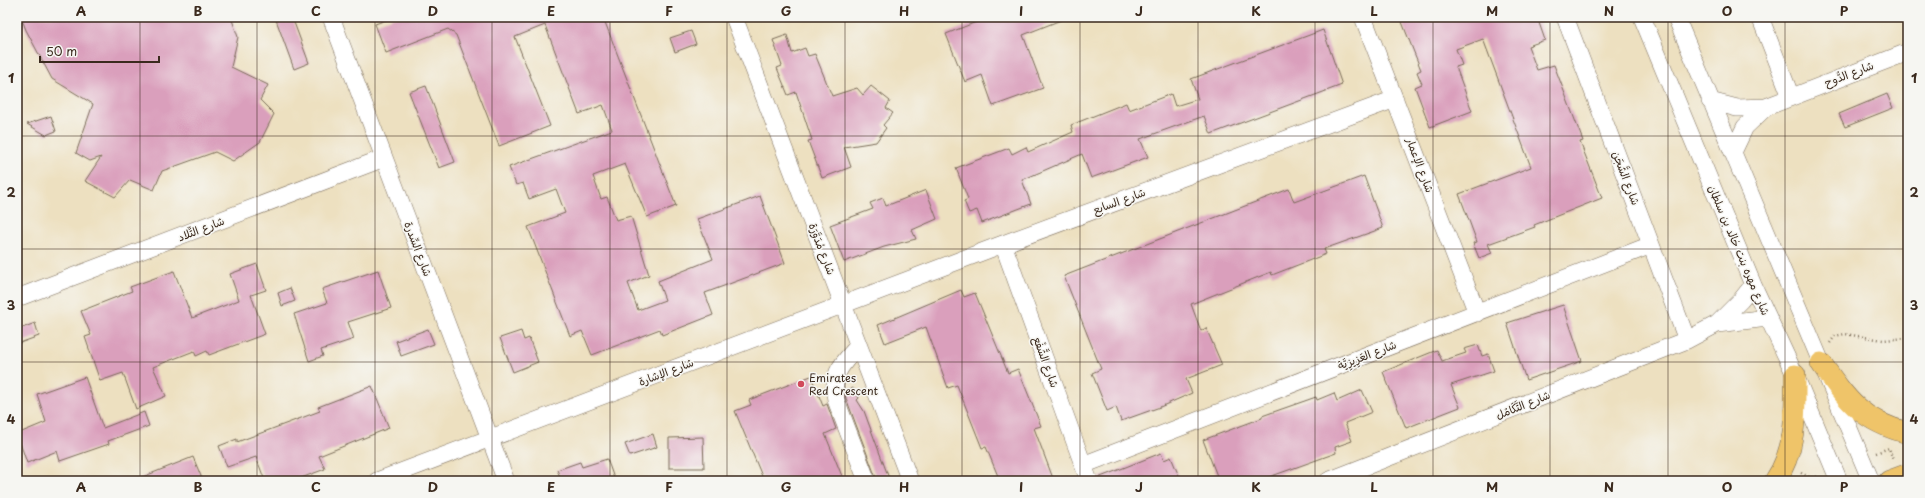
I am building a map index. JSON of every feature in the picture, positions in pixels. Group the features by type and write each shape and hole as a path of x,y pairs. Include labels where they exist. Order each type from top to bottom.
{"main road":[{"path":"1825,354 1845,398 1860,411 1888,427 1908,433"},
{"path":"1775,481 1785,463 1794,428 1795,375"},
{"path":"1889,481 1908,474"}],"street":[{"name":"شارع السِّدرة","path":"331,17 506,481"},
{"name":"شارع مْدَوَّرَة","path":"734,17 910,481"},
{"name":"شارع الإعمار","path":"1364,17 1477,313"},
{"name":"شارع الشَّجَن","path":"1565,17 1687,340"},
{"name":"شارع مهره بنت خالد بن سلطان","path":"1642,17 1753,285 1795,375 1839,481"},
{"path":"1676,17 1710,101 1825,354 1871,481"},
{"path":"1760,17 1791,97"},
{"name":"شارع الدُّوح","path":"1710,101 1737,108 1766,107 1908,52"},
{"name":"شارع السابع","path":"843,305 1395,98"},
{"name":"شارع الدُّوح","path":"1733,152 1745,127 1766,107"},
{"name":"شارع التِّلاد","path":"17,298 384,158"},
{"name":"شارع الشَّفْع","path":"1003,244 1089,481"},
{"name":"شارع العَزِيزِيَّة","path":"1083,465 1651,246"},
{"name":"شارع التَّكَامُل","path":"1328,481 1687,340 1717,324 1753,285"},
{"name":"شارع الإشارة","path":"377,481 843,305"},
{"name":"شارع التَّكَامُل","path":"1717,324 1768,318"},
{"path":"858,346 840,366 834,391 836,400 867,481"}],"path":[{"path":"1825,354 1831,340 1835,336 1845,334 1883,340 1908,338"},
{"path":"1888,427 1889,448"}],"building":[{"path":"21,17 231,17 238,37 231,67 268,85 260,100 274,114 260,142 233,161 215,152 162,171 154,190 130,180 115,197 85,181 101,157 90,161 76,153 93,104 52,79 26,30"},
{"path":"275,17 292,17 309,63 294,69"},
{"path":"394,17 603,17 676,206 647,217 625,164 593,176 601,199 607,197 616,220 631,216 649,275 628,283 638,310 665,300 658,281 713,259 697,219 760,196 785,263 705,293 713,315 662,335 660,329 592,355 582,331 570,336 528,227 565,213 556,189 529,199 523,183 516,185 509,167 612,130 603,105 579,114 545,25 515,37 550,126 499,146 456,35 448,29 386,53 375,24"},
{"path":"989,17 1066,18 1023,35 1043,88 993,106 982,75 965,82 946,34"},
{"path":"1400,17 1537,17 1545,40 1528,46 1537,70 1554,65 1583,141 1580,142 1602,198 1534,225 1535,227 1488,244 1492,253 1479,258 1473,243 1477,242 1459,194 1531,167 1483,39 1456,49 1462,65 1456,67 1472,111 1430,127 1415,87 1422,84 1417,72 1421,70"},
{"path":"1323,30 1342,85 1211,134 1204,116 1140,139 1148,157 1091,178 1082,154 1022,180 1031,204 982,223 977,210 969,213 964,201 968,199 956,168 1009,148 1012,154 1026,147 1028,152 1073,132 1071,125 1126,103 1129,110 1171,94 1175,106 1198,99 1191,79"},
{"path":"691,31 696,44 675,52 670,38"},
{"path":"787,35 792,53 805,48 808,56 815,54 832,96 857,88 863,95 871,86 890,101 886,108 893,113 883,125 886,128 876,142 844,147 851,167 822,178 808,141 812,140 796,92 788,95 777,68 782,66 773,40"},
{"path":"426,86 455,162 439,168 409,92"},
{"path":"1887,94 1893,108 1845,127 1839,114"},
{"path":"51,116 56,131 46,135 27,124"},
{"path":"1364,176 1383,228 1324,249 1326,254 1272,275 1271,272 1191,304 1201,331 1206,328 1222,365 1186,379 1192,393 1160,407 1121,421 1116,407 1107,411 1092,373 1101,369 1064,276 1289,189 1294,202"},
{"path":"926,190 937,219 912,230 916,239 884,247 844,262 830,225 873,209 870,203 883,198 886,206"},
{"path":"257,264 266,290 251,295 265,334 209,355 207,351 196,356 194,351 153,367 166,396 136,409 123,373 100,381 85,337 91,335 81,311 132,291 130,287 174,271 192,318 239,300 230,274"},
{"path":"378,270 391,308 348,322 354,339 321,350 323,356 309,361 294,314 327,303 322,289"},
{"path":"290,288 295,301 282,306 278,293"},
{"path":"961,290 964,297 975,293 1008,373 1018,369 1041,426 1034,428 1054,481 1000,481 986,447 982,448 957,385 948,388 926,327 885,343 878,325"},
{"path":"1563,305 1582,361 1526,380 1507,323"},
{"path":"35,323 39,336 17,344 17,330"},
{"path":"428,329 434,344 401,356 396,341"},
{"path":"521,331 524,340 529,338 538,362 513,372 500,338"},
{"path":"1478,345 1482,356 1488,354 1494,371 1451,385 1460,407 1406,428 1383,372 1437,350 1442,361 1466,353 1464,349"},
{"path":"811,376 823,406 827,404 836,429 825,434 844,481 764,481 735,411 751,405 749,400"},
{"path":"85,377 103,428 144,412 149,426 108,441 109,444 60,461 57,451 27,463 17,434 46,422 37,394"},
{"path":"372,386 389,428 319,456 325,469 293,481 265,481 256,457 227,467 219,446 237,439 237,442 320,411 318,407"},
{"path":"853,388 859,398 857,400 864,411 890,481 878,481 876,478 846,398 845,392"},
{"path":"1362,390 1372,412 1345,423 1352,441 1335,447 1336,453 1258,481 1219,481 1203,440 1262,418 1262,416 1316,397 1317,400 1334,393 1337,401"},
{"path":"653,434 657,447 630,456 625,444"},
{"path":"703,437 704,468 669,468 669,438"},
{"path":"1161,453 1164,460 1171,457 1181,481 1099,481 1098,478"},
{"path":"193,457 203,481 135,480"},
{"path":"607,459 615,481 562,481 557,470 580,462 582,467"}],"place":[{"name":"Emirates Red Crescent","path":"801,384"}]}
